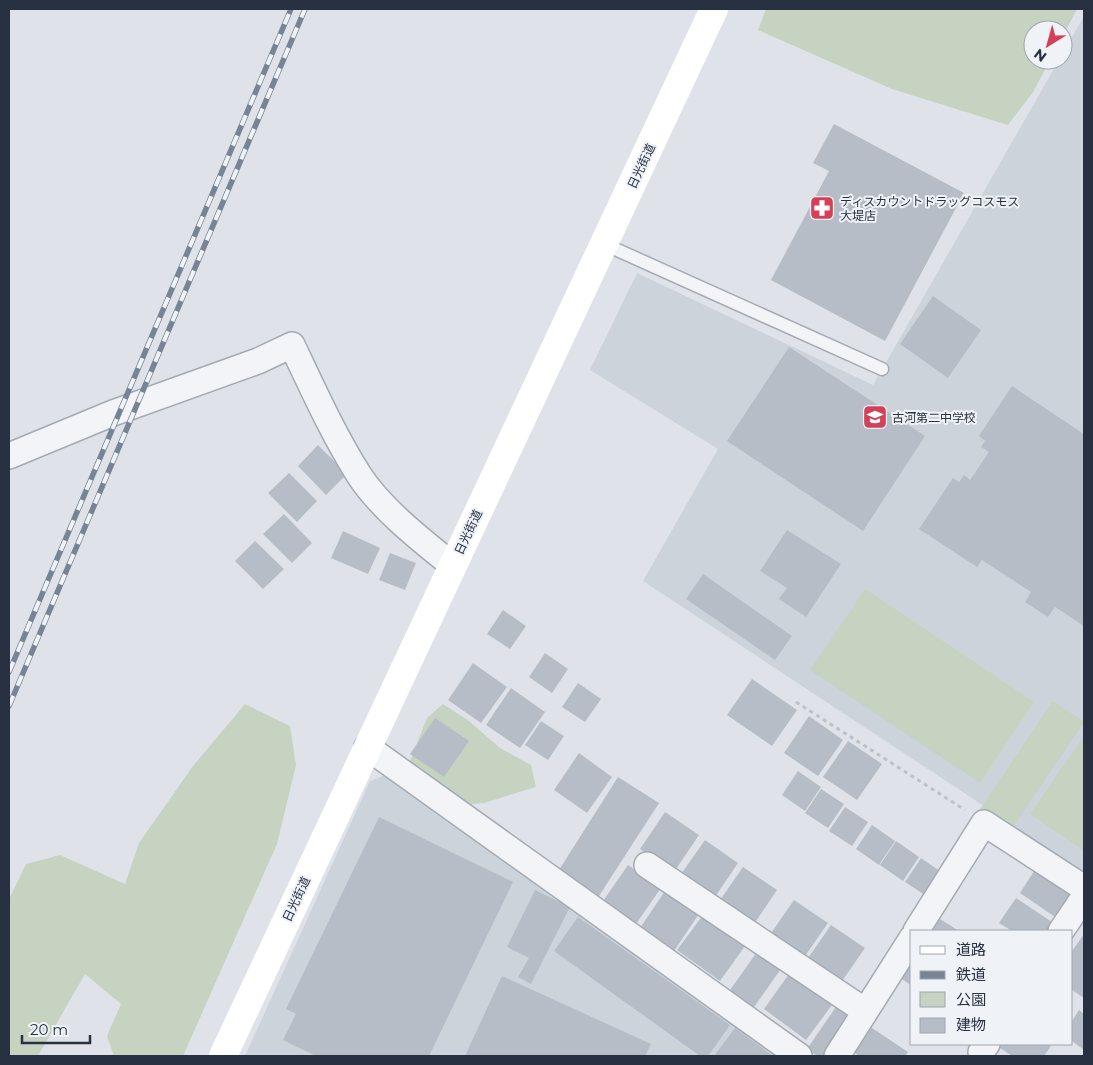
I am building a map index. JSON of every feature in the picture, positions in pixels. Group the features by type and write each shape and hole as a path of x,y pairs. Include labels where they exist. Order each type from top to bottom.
{"main road":[{"name":"日光街道","path":"222,1056 714,9"}],"street":[{"path":"9,456 113,413 258,361 292,345 324,411 360,476 382,502 452,565"},
{"path":"367,747 799,1056"},
{"path":"917,930 984,822 1084,888"},
{"path":"647,865 865,1011"},
{"path":"1062,930 1084,896"},
{"path":"837,1056 910,941"}],"lane":[{"path":"604,244 882,369"}],"path":[{"path":"796,702 984,822"}],"shaded area":[{"name":"古河第二中学校","path":"1084,16 1084,872 643,581 718,449 590,370 637,273 873,385 1053,70 1073,70 1073,35"},
{"path":"386,775 780,1056 245,1056 370,781"}],"green space":[{"path":"766,9 1077,9 1071,20 1023,20 1023,70 1045,70 1033,92 1008,125 892,89 758,30"},
{"path":"865,589 1034,702 980,783 810,670"},
{"path":"1053,701 1084,722 1011,830 980,809"},
{"path":"245,704 290,726 296,765 277,844 183,1056 114,1056 107,1036 121,1004 85,974 38,1056 9,1056 9,899 26,864 60,855 125,884 139,843 193,766"},
{"path":"443,704 469,721 500,748 531,765 536,787 484,803 465,805 408,766 427,718"},
{"path":"1084,736 1084,851 1030,814"}],"building":[{"path":"834,124 964,193 885,341 771,280 829,171 813,163"},
{"path":"933,296 981,330 948,378 900,344"},
{"path":"789,347 925,436 863,531 727,441"},
{"path":"1012,386 1084,434 1084,626 1055,607 1048,617 1025,602 1031,592 982,560 977,567 919,529 953,478 959,482 964,475 970,480 989,452 981,447 985,441 979,436"},
{"path":"318,445 347,474 326,495 298,466"},
{"path":"289,473 317,501 297,522 268,493"},
{"path":"284,514 312,543 292,563 263,534"},
{"path":"787,530 841,564 806,617 779,599 787,588 760,571"},
{"path":"343,531 380,548 368,574 331,558"},
{"path":"255,541 284,569 263,589 235,561"},
{"path":"390,553 416,563 405,590 379,580"},
{"path":"703,574 792,636 775,660 686,599"},
{"path":"503,610 526,626 510,649 487,634"},
{"path":"545,653 568,669 552,693 529,677"},
{"path":"473,663 507,687 481,723 448,700"},
{"path":"752,679 797,710 772,746 727,715"},
{"path":"578,683 601,699 585,722 562,707"},
{"path":"511,688 545,712 520,748 486,725"},
{"path":"809,716 843,740 818,776 784,753"},
{"path":"435,718 469,741 444,777 410,754"},
{"path":"541,721 564,736 548,760 525,745"},
{"path":"848,741 882,764 857,800 823,777"},
{"path":"579,753 612,777 587,813 554,790"},
{"path":"798,771 821,787 805,811 782,795"},
{"path":"618,777 659,803 599,896 559,870"},
{"path":"821,789 844,804 828,828 805,813"},
{"path":"845,807 868,822 852,846 829,831"},
{"path":"665,812 699,835 674,872 640,849"},
{"path":"379,817 513,882 429,1056 316,1056 283,1040 296,1014 286,1009"},
{"path":"872,825 895,841 879,865 856,849"},
{"path":"705,840 738,863 713,900 679,877"},
{"path":"896,841 919,857 903,881 880,865"},
{"path":"921,858 944,874 928,897 905,882"},
{"path":"628,865 661,888 636,924 603,901"},
{"path":"743,867 777,890 752,927 718,903"},
{"path":"1036,868 1075,894 1058,919 1020,893"},
{"path":"535,890 570,907 531,984 518,977 529,958 507,947"},
{"path":"665,891 699,914 674,951 640,928"},
{"path":"1016,898 1055,924 1051,930 1010,930 999,923"},
{"path":"794,900 828,923 803,959 769,936"},
{"path":"703,915 745,946 720,981 677,950"},
{"path":"578,917 730,1025 708,1056 700,1056 554,951"},
{"path":"940,919 957,930 932,930"},
{"path":"831,925 865,948 840,984 806,961"},
{"path":"1084,934 1084,998 1073,991 1073,950"},
{"path":"759,949 783,966 752,1010 728,993"},
{"path":"910,961 910,985 899,977"},
{"path":"789,974 832,1005 806,1040 764,1009"},
{"path":"502,976 651,1044 645,1056 465,1056"},
{"path":"838,1004 853,1015 825,1056 817,1056 807,1049"},
{"path":"1079,1010 1084,1014 1084,1050 1073,1042 1073,1019"},
{"path":"869,1026 908,1052 905,1056 859,1056 852,1051"},
{"path":"735,1028 773,1056 714,1056"},
{"path":"996,1045 1051,1046 1044,1056 1012,1056"}],"railway":[{"path":"9,672 291,9"},
{"path":"9,706 305,9"}],"place":[{"name":"ディスカウントドラッグコスモス 大堤店","path":"822,208"},
{"name":"古河第二中学校","path":"875,417"}]}
